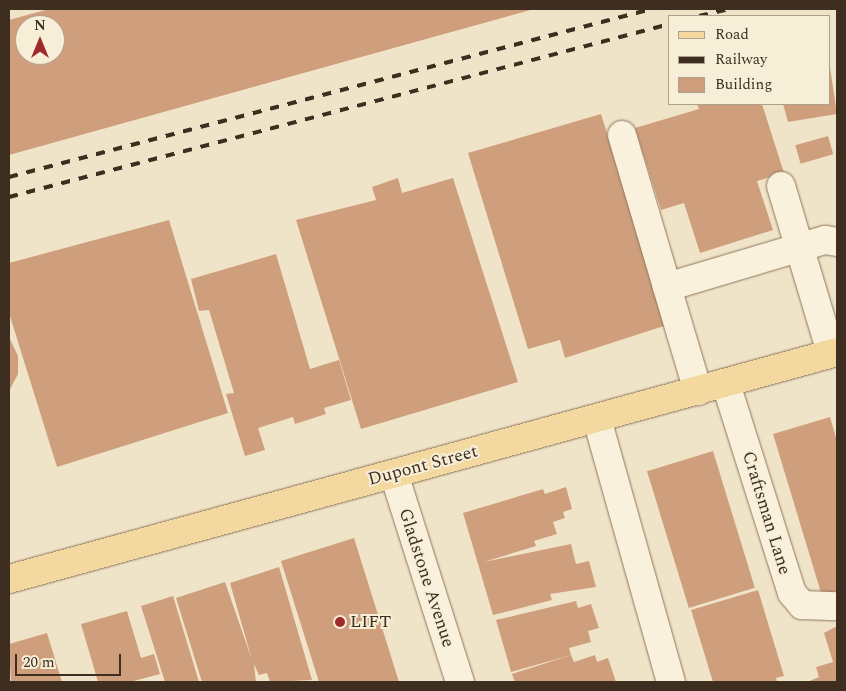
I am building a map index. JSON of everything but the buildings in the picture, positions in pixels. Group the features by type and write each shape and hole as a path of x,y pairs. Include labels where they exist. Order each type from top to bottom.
{"main road":[{"name":"Dupont Street","path":"9,579 834,353"}],"street":[{"path":"622,135 698,391"},
{"path":"781,186 834,353"},
{"path":"667,287 825,240 837,242"},
{"name":"Craftsman Lane","path":"726,384 792,594 802,605 837,606"},
{"path":"597,419 671,682"},
{"name":"Gladstone Avenue","path":"394,474 460,682"}],"railway":[{"path":"9,177 651,9"},
{"path":"703,15 729,9"},
{"path":"9,197 668,25"}],"place":[{"name":"LIFT","path":"340,622"}]}
